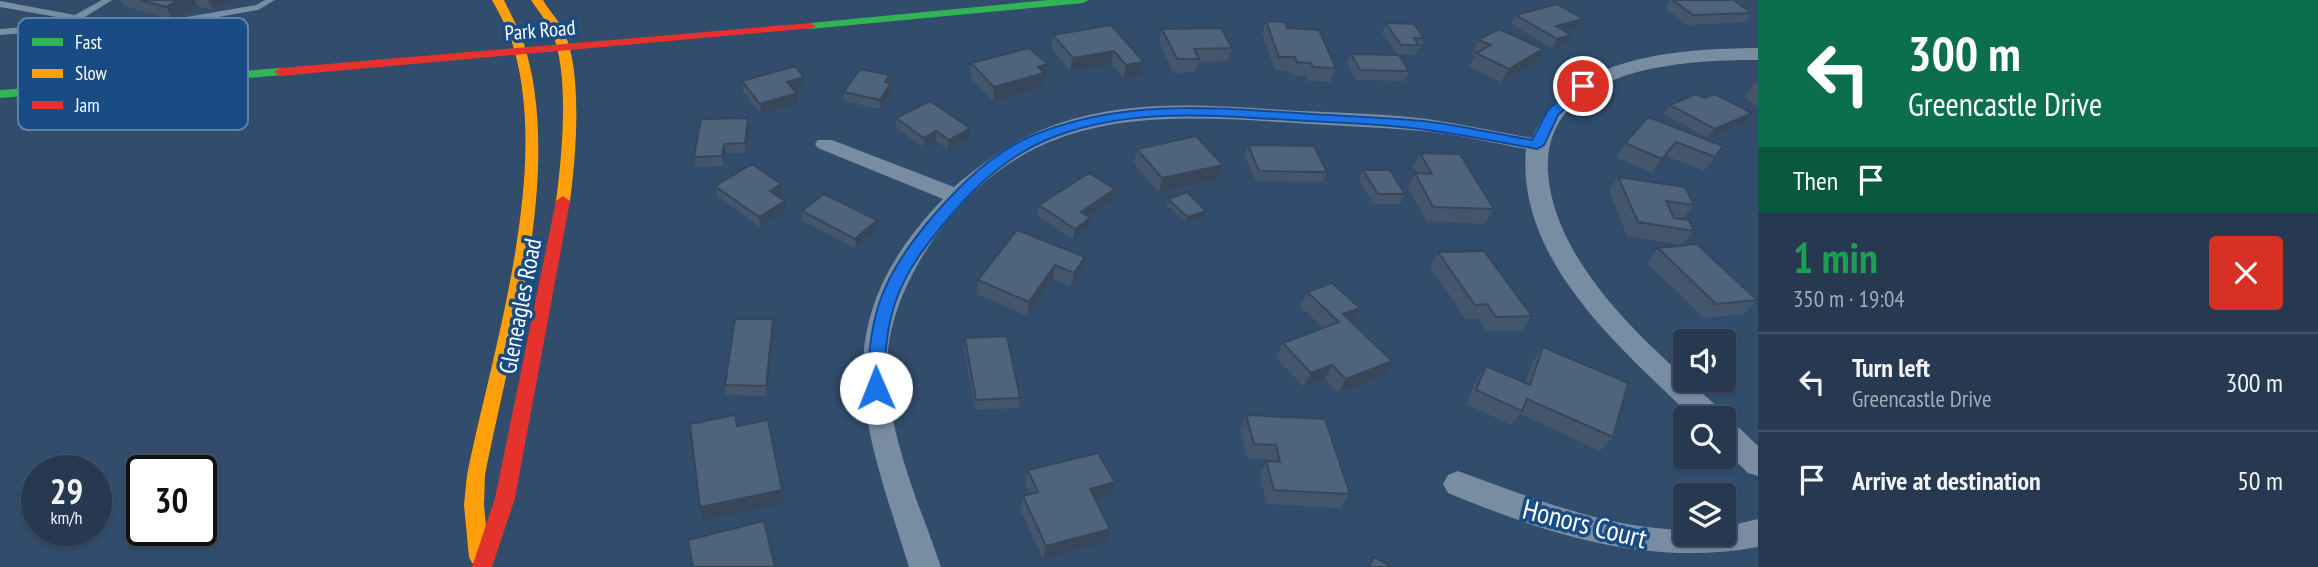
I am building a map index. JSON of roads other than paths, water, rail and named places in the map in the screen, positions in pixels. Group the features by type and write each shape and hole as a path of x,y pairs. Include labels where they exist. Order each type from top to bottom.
{"main road":[{"path":"498,0 535,32"},
{"path":"535,32 537,0"},
{"name":"Park Road","path":"248,74 563,50 1083,0"},
{"name":"Gleneagles Road","path":"535,32 563,50 569,130 564,197 505,498 481,567 474,496 513,303 526,210 531,99 521,53 535,32"},
{"name":"Park Road","path":"0,94 18,93"}],"street":[{"path":"1699,406 1606,314 1560,249 1538,194 1534,167 1537,145 1552,113 1569,96 1608,74 1673,58 1758,54"},
{"path":"925,567 880,425 874,366 885,303 918,244 958,197 1011,153 1041,137 1086,122 1148,111 1233,111 1425,125 1537,145"},
{"path":"825,144 958,197"},
{"path":"1736,443 1758,464"},
{"name":"Honors Court","path":"1458,484 1529,513 1573,526 1636,539 1690,542 1723,540 1758,533"}],"lane":[{"path":"76,17 108,0"},
{"path":"196,18 258,7 271,0"},
{"path":"0,4 83,18"},
{"path":"0,33 18,31"}]}
